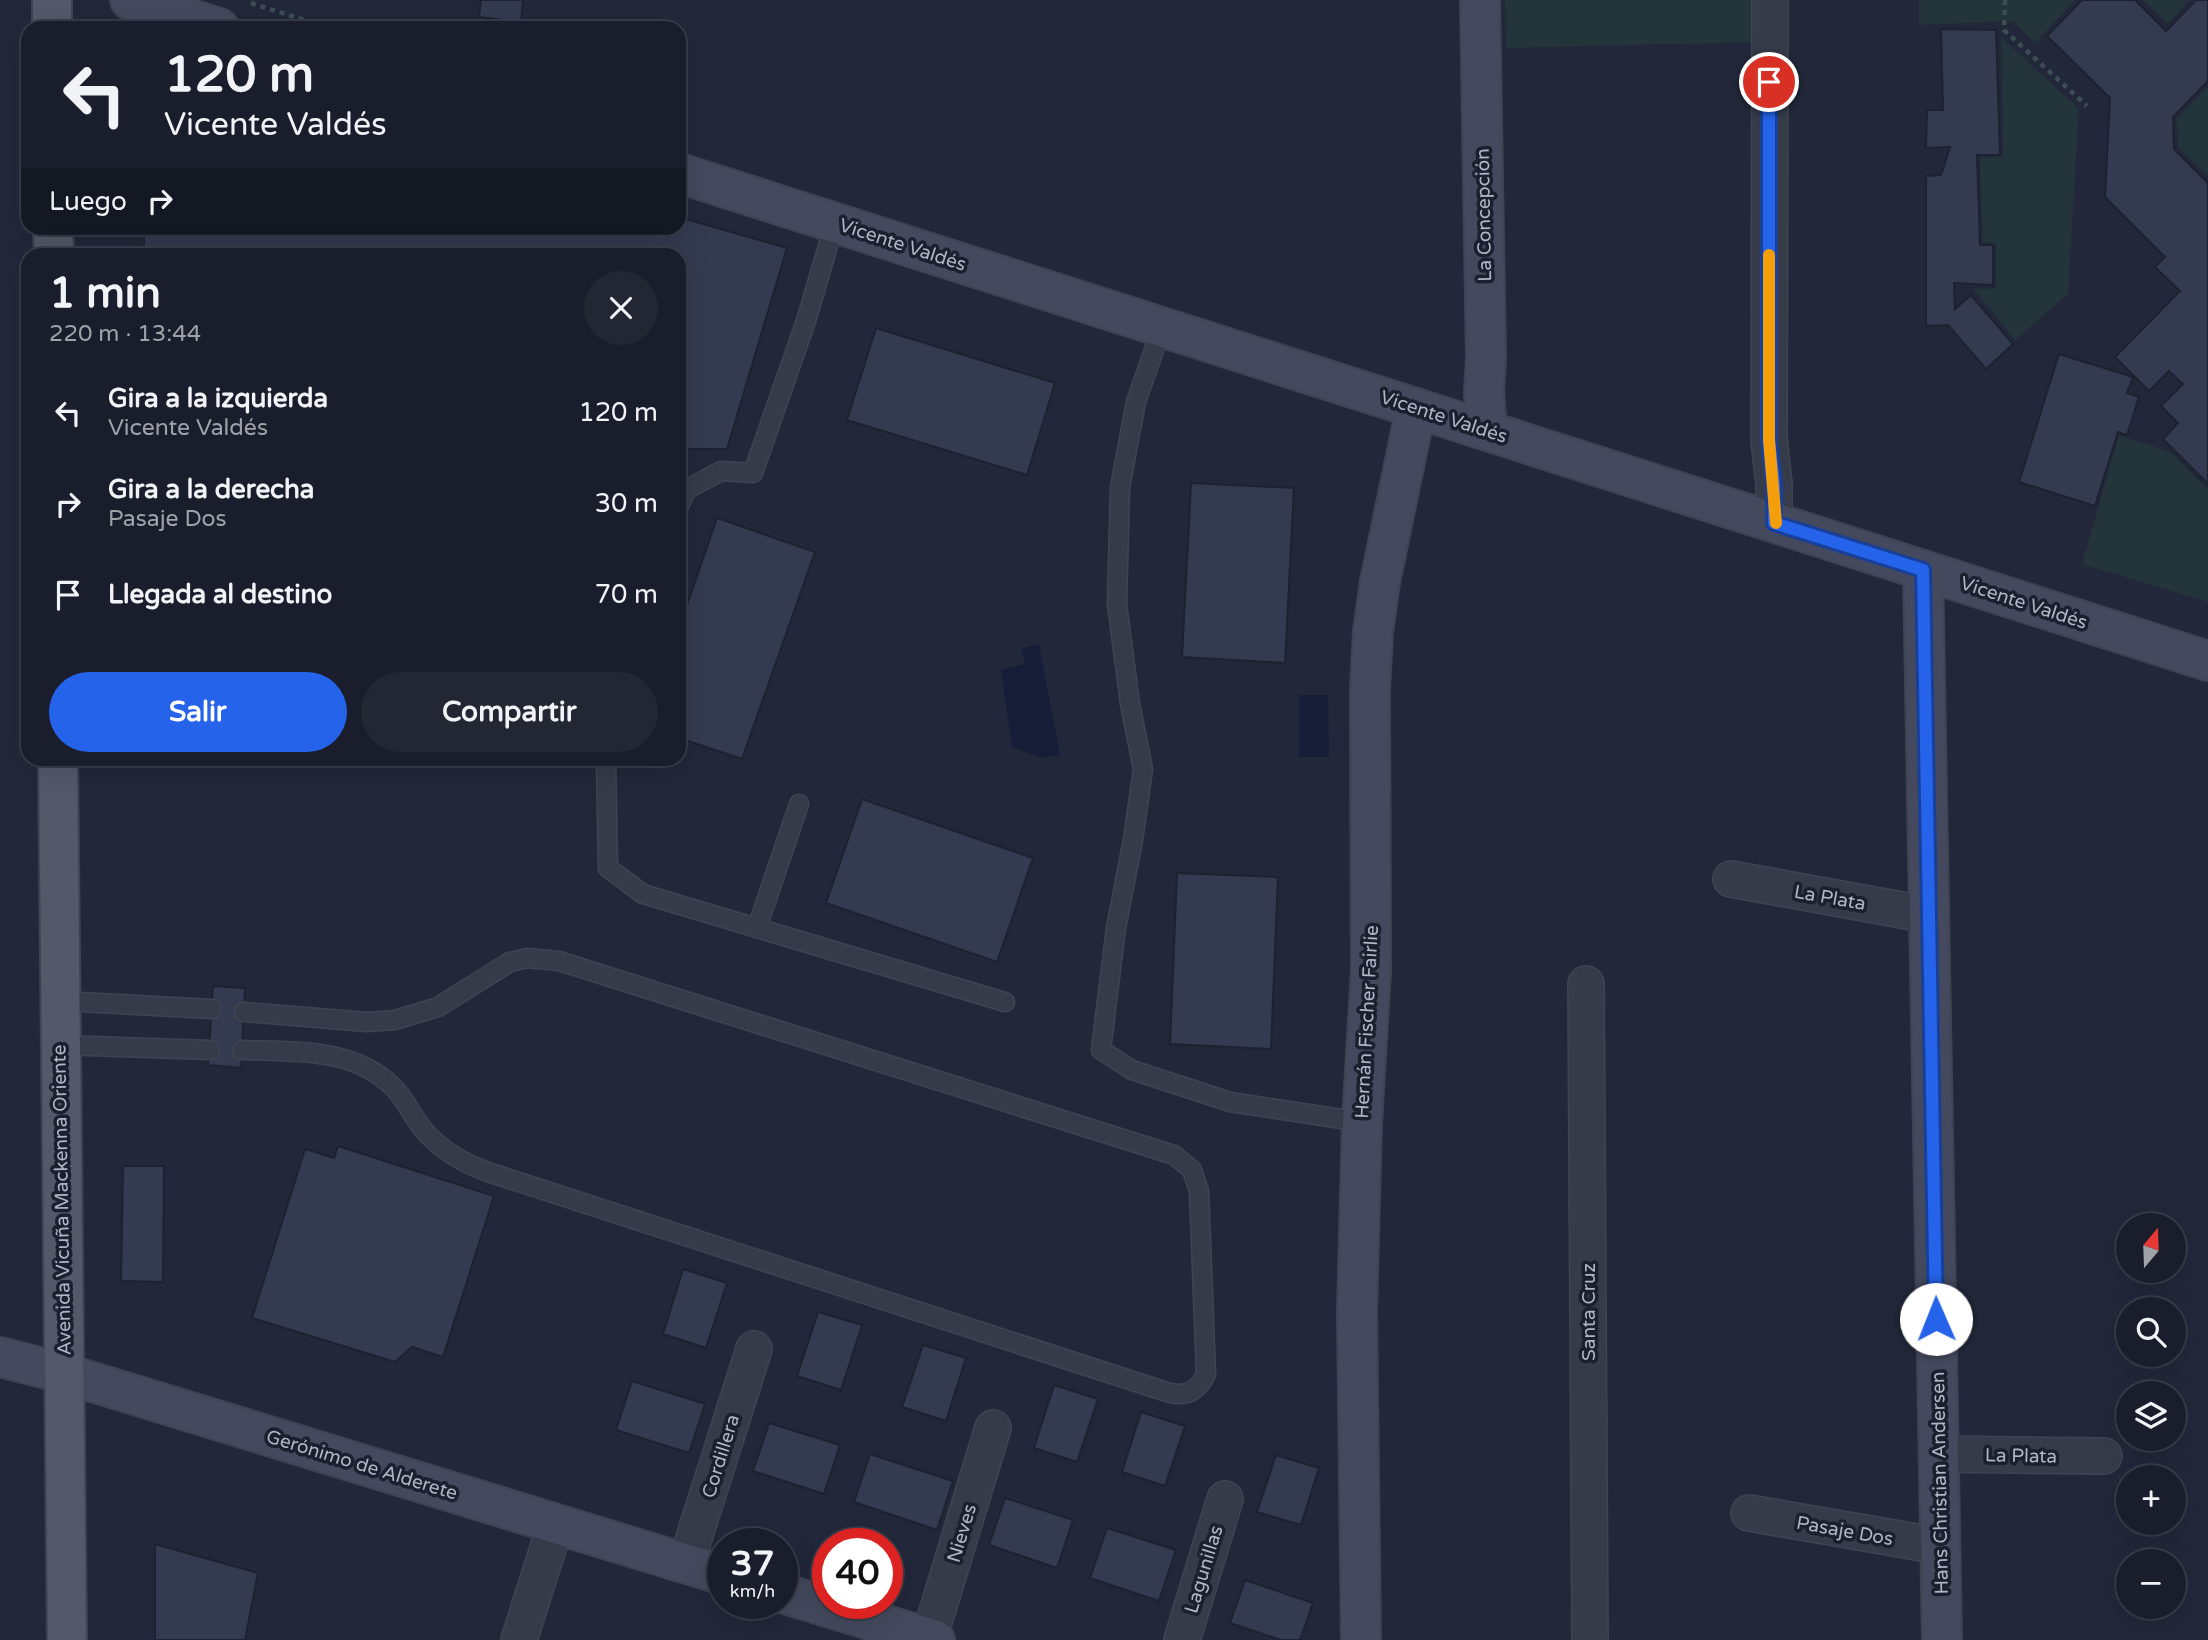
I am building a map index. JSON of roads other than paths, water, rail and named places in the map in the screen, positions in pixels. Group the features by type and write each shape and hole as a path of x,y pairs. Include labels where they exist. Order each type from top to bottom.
{"main road":[{"path":"52,0 52,21"},
{"name":"Avenida Vicuña Mackenna Oriente","path":"58,766 67,1640"}],"street":[{"path":"130,0 197,21"},
{"name":"La Concepción","path":"1480,0 1486,359 1484,392 1487,430"},
{"path":"1769,0 1769,440 1774,484 1774,523"},
{"name":"Vicente Valdés","path":"686,175 2208,661"},
{"name":"Hernán Fischer Fairlie","path":"1361,1640 1357,1312 1362,1122 1371,971 1370,689 1373,632 1380,582 1416,408"},
{"name":"Hans Christian Andersen","path":"1923,570 1942,1640"},
{"name":"La Plata","path":"1731,879 1929,915"},
{"name":"Santa Cruz","path":"1586,984 1590,1640"},
{"name":"Cordillera","path":"686,1563 754,1349"},
{"name":"Gerónimo de Alderete","path":"0,1357 63,1373 707,1570"},
{"name":"Nieves","path":"932,1639 993,1428"},
{"name":"La Plata","path":"1939,1454 2104,1456"},
{"name":"Lagunillas","path":"1182,1640 1224,1499"},
{"name":"Pasaje Dos","path":"1749,1513 1940,1546"},
{"path":"519,1640 556,1523"},
{"path":"798,1598 932,1639"}],"lane":[{"path":"686,490 721,471 753,473 806,321 835,222"},
{"path":"1162,327 1136,402 1120,487 1117,604 1130,704 1143,769 1116,928 1101,1050 1132,1070 1230,1102 1362,1122"},
{"path":"606,766 608,868 643,894 1005,1002"},
{"path":"757,928 799,804"},
{"path":"242,1050 319,1053 361,1065 394,1088 436,1143 469,1165 488,1172 1170,1393 1190,1393 1197,1388 1206,1374 1199,1191 1192,1170 1174,1155 572,965 542,958 510,962 438,1007 395,1020 368,1022 244,1012"},
{"path":"60,1001 212,1009"},
{"path":"60,1045 209,1049"}],"water":[{"path":"1039,644 1060,755 1044,758 1012,747 1001,670 1025,664 1021,649"},
{"path":"1299,695 1328,695 1329,757 1299,757"}]}
